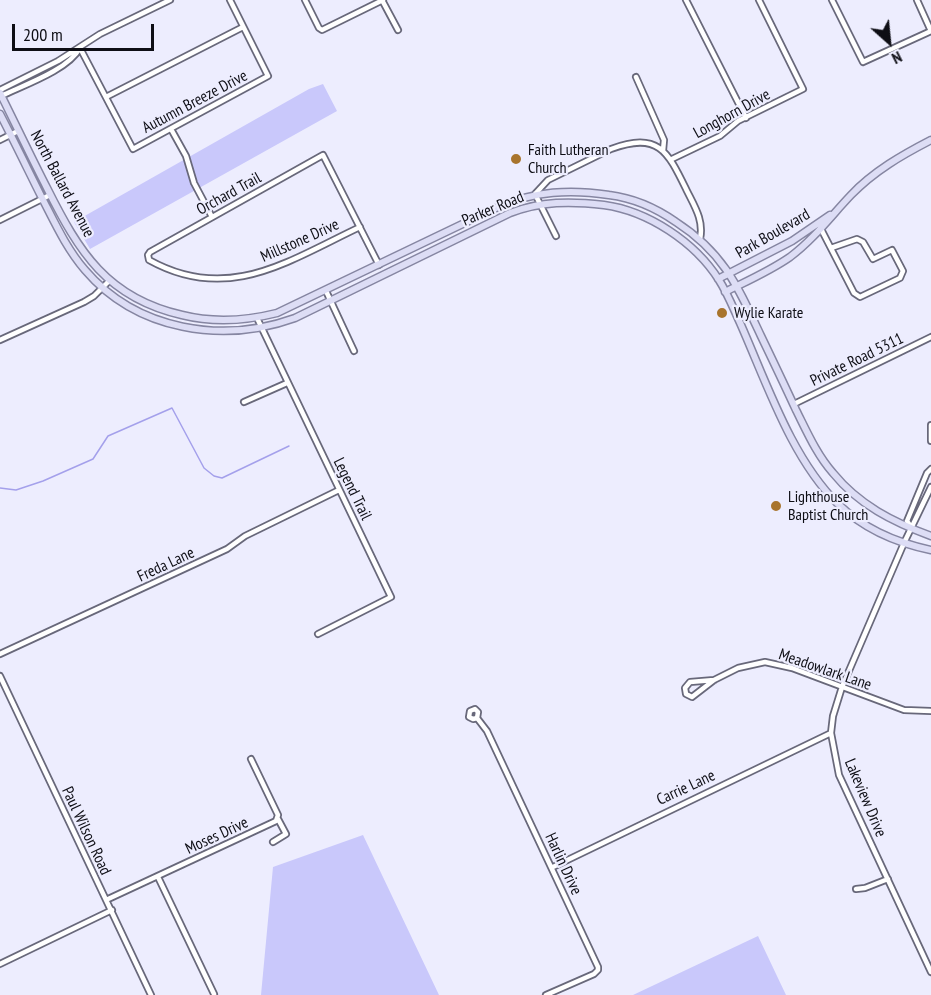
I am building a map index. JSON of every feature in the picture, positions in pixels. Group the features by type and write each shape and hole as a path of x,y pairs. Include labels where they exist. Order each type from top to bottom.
{"main road":[{"name":"North Ballard Avenue","path":"0,93 50,195 83,253 109,280"},
{"name":"North Ballard Avenue","path":"0,114 65,242 85,270 102,288"},
{"name":"Park Boulevard","path":"725,292 790,257 879,170 931,140"},
{"name":"Parker Road","path":"109,280 135,298 159,310 201,319 224,321 257,318 277,313 498,207 535,194 566,191 619,196 654,208 700,239 730,273 738,286 794,405 821,457 834,475 852,493 878,513 931,536"},
{"name":"Parker Road","path":"102,288 140,311 177,325 209,331 232,332 261,328 295,318 526,207 571,202 617,207 643,216 666,229 698,256 718,279 790,435 810,470 836,502 870,528 904,543 931,550"},
{"name":"Park Boulevard","path":"718,279 792,241 840,208"}],"street":[{"path":"0,93 64,64 75,56 80,48 100,34 170,0"},
{"path":"80,48 106,97 243,27 230,0"},
{"path":"305,0 322,30 382,0 398,30"},
{"path":"686,0 746,118"},
{"name":"Longhorn Drive","path":"672,159 720,136 738,121 803,89 759,0"},
{"path":"832,0 863,62 931,31 917,0"},
{"name":"Autumn Breeze Drive","path":"106,97 133,149 268,76 243,27"},
{"path":"636,77 664,140 663,151"},
{"path":"171,129 186,156 194,183 212,217"},
{"path":"0,140 18,131"},
{"path":"556,236 535,194 548,180 622,145 642,142 663,151 672,159 699,214 702,230 700,239"},
{"name":"Orchard Trail","path":"148,255 323,155 360,227"},
{"path":"0,220 50,195"},
{"path":"360,227 379,266"},
{"name":"Millstone Drive","path":"148,255 149,260 181,274 226,279 250,276 276,267 360,227"},
{"path":"821,229 854,293 860,297 900,278 903,271 892,250 873,259 863,242 857,239 831,248"},
{"path":"0,340 84,302 109,280"},
{"path":"326,291 354,351"},
{"name":"Legend Trail","path":"257,318 391,597 318,634"},
{"name":"Private Road 5311","path":"794,405 931,337"},
{"path":"244,402 287,383"},
{"path":"931,425 931,441"},
{"path":"912,528 907,521 927,473 931,469"},
{"name":"Lakeview Drive","path":"931,487 904,543 842,687 833,716 831,733 839,775 931,972"},
{"name":"Freda Lane","path":"0,654 227,549 245,536 339,490"},
{"name":"Meadowlark Lane","path":"714,680 690,682 685,688 686,694 692,697 697,695 714,680 738,668 765,662 792,668 904,710 931,711"},
{"name":"Paul Wilson Road","path":"0,676 151,995"},
{"name":"Harlin Drive","path":"477,718 488,731 596,961 598,970 546,995"},
{"name":"Carrie Lane","path":"552,867 831,733"},
{"path":"251,759 286,834 273,842"},
{"name":"Moses Drive","path":"106,900 278,819"},
{"path":"158,877 214,994"},
{"path":"856,889 888,879"},
{"path":"0,964 112,910"}],"shaded area":[{"path":"323,84 337,111 90,249 74,222 309,89"},
{"path":"363,835 439,995 261,995 273,867"},
{"path":"758,936 786,995 633,995"}],"waterway":[{"path":"0,488 16,490 93,459 108,436 172,408 204,468 214,476 222,478 289,446"}],"place":[{"name":"Faith Lutheran Church","path":"516,159"},
{"name":"Wylie Karate","path":"722,313"},
{"name":"Lighthouse Baptist Church","path":"776,506"}]}
